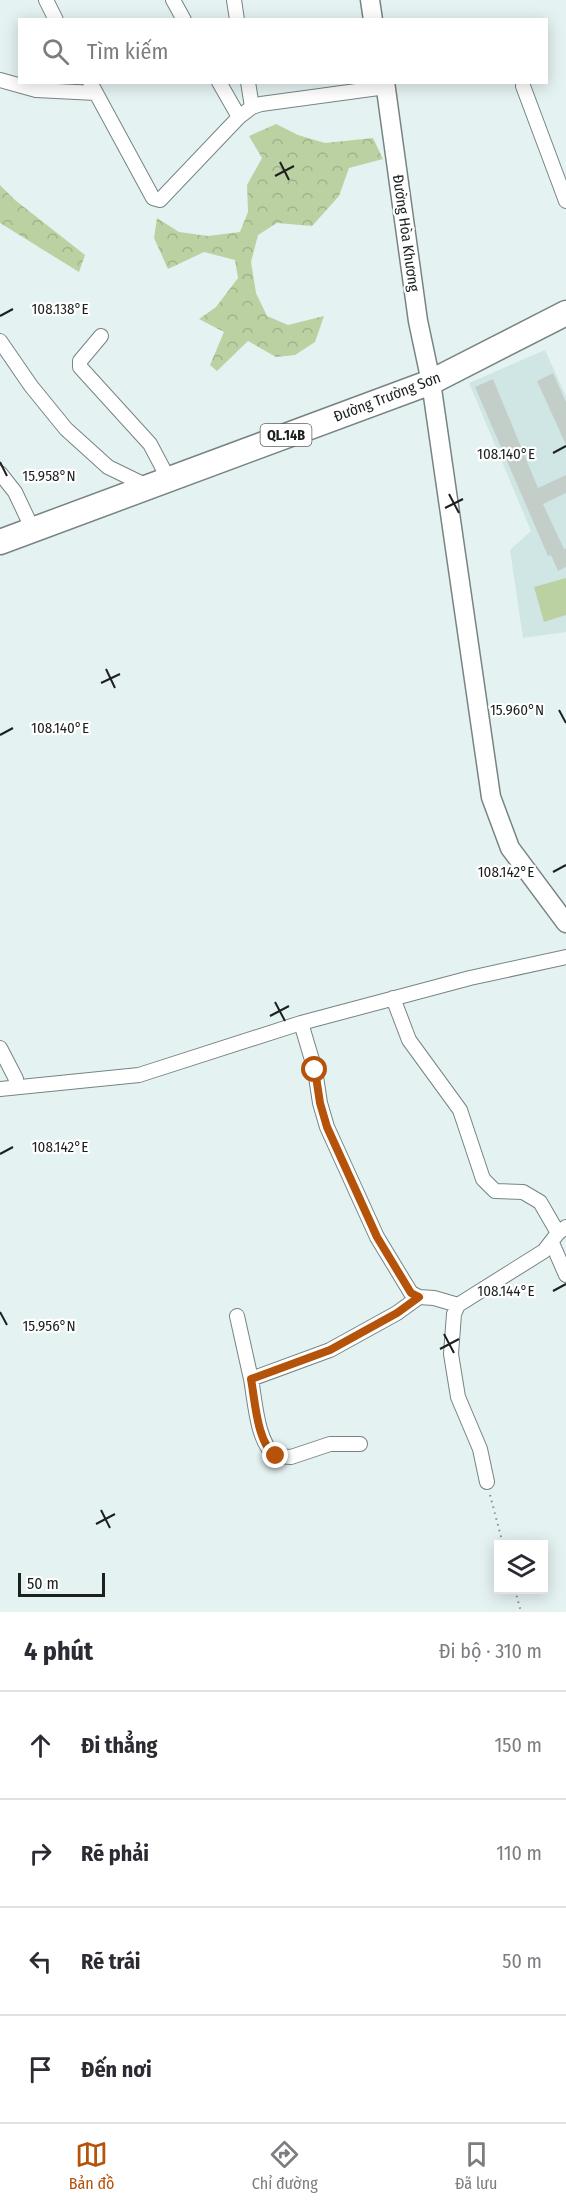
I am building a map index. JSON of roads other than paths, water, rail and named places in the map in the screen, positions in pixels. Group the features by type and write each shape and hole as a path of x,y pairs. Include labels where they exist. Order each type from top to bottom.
{"highway":[{"name":"Đường Trường Sơn","path":"0,542 430,382 566,313"}],"street":[{"path":"46,0 55,18"},
{"path":"173,0 183,18"},
{"path":"234,0 237,18"},
{"path":"370,0 373,18"},
{"path":"0,80 36,90 93,88 153,198 160,200 238,117 252,107 273,101 385,85"},
{"path":"220,84 238,117"},
{"path":"248,84 252,107"},
{"name":"Đường Hòa Khương","path":"385,85 418,321 430,382 491,797 510,848 566,923"},
{"path":"523,86 566,201"},
{"path":"0,341 31,386 66,429 108,466 158,482 150,444 80,367 80,361 101,336"},
{"path":"0,473 15,492 33,530"},
{"path":"0,1089 139,1075 301,1023 470,978 566,957"},
{"path":"393,998 410,1040 460,1110 483,1179 495,1191 524,1192 540,1202 559,1234 566,1275"},
{"path":"301,1023 315,1070 320,1103 327,1127 377,1237 411,1293 419,1297 434,1298 458,1305"},
{"path":"0,1048 16,1079 15,1086"},
{"path":"487,1482 480,1449 468,1423 457,1386 451,1354 454,1314 458,1305 504,1275 528,1263 559,1234"},
{"path":"251,1379 330,1350 397,1313 419,1297"},
{"path":"237,1316 266,1446 276,1456 291,1457 330,1443 360,1444"}]}
